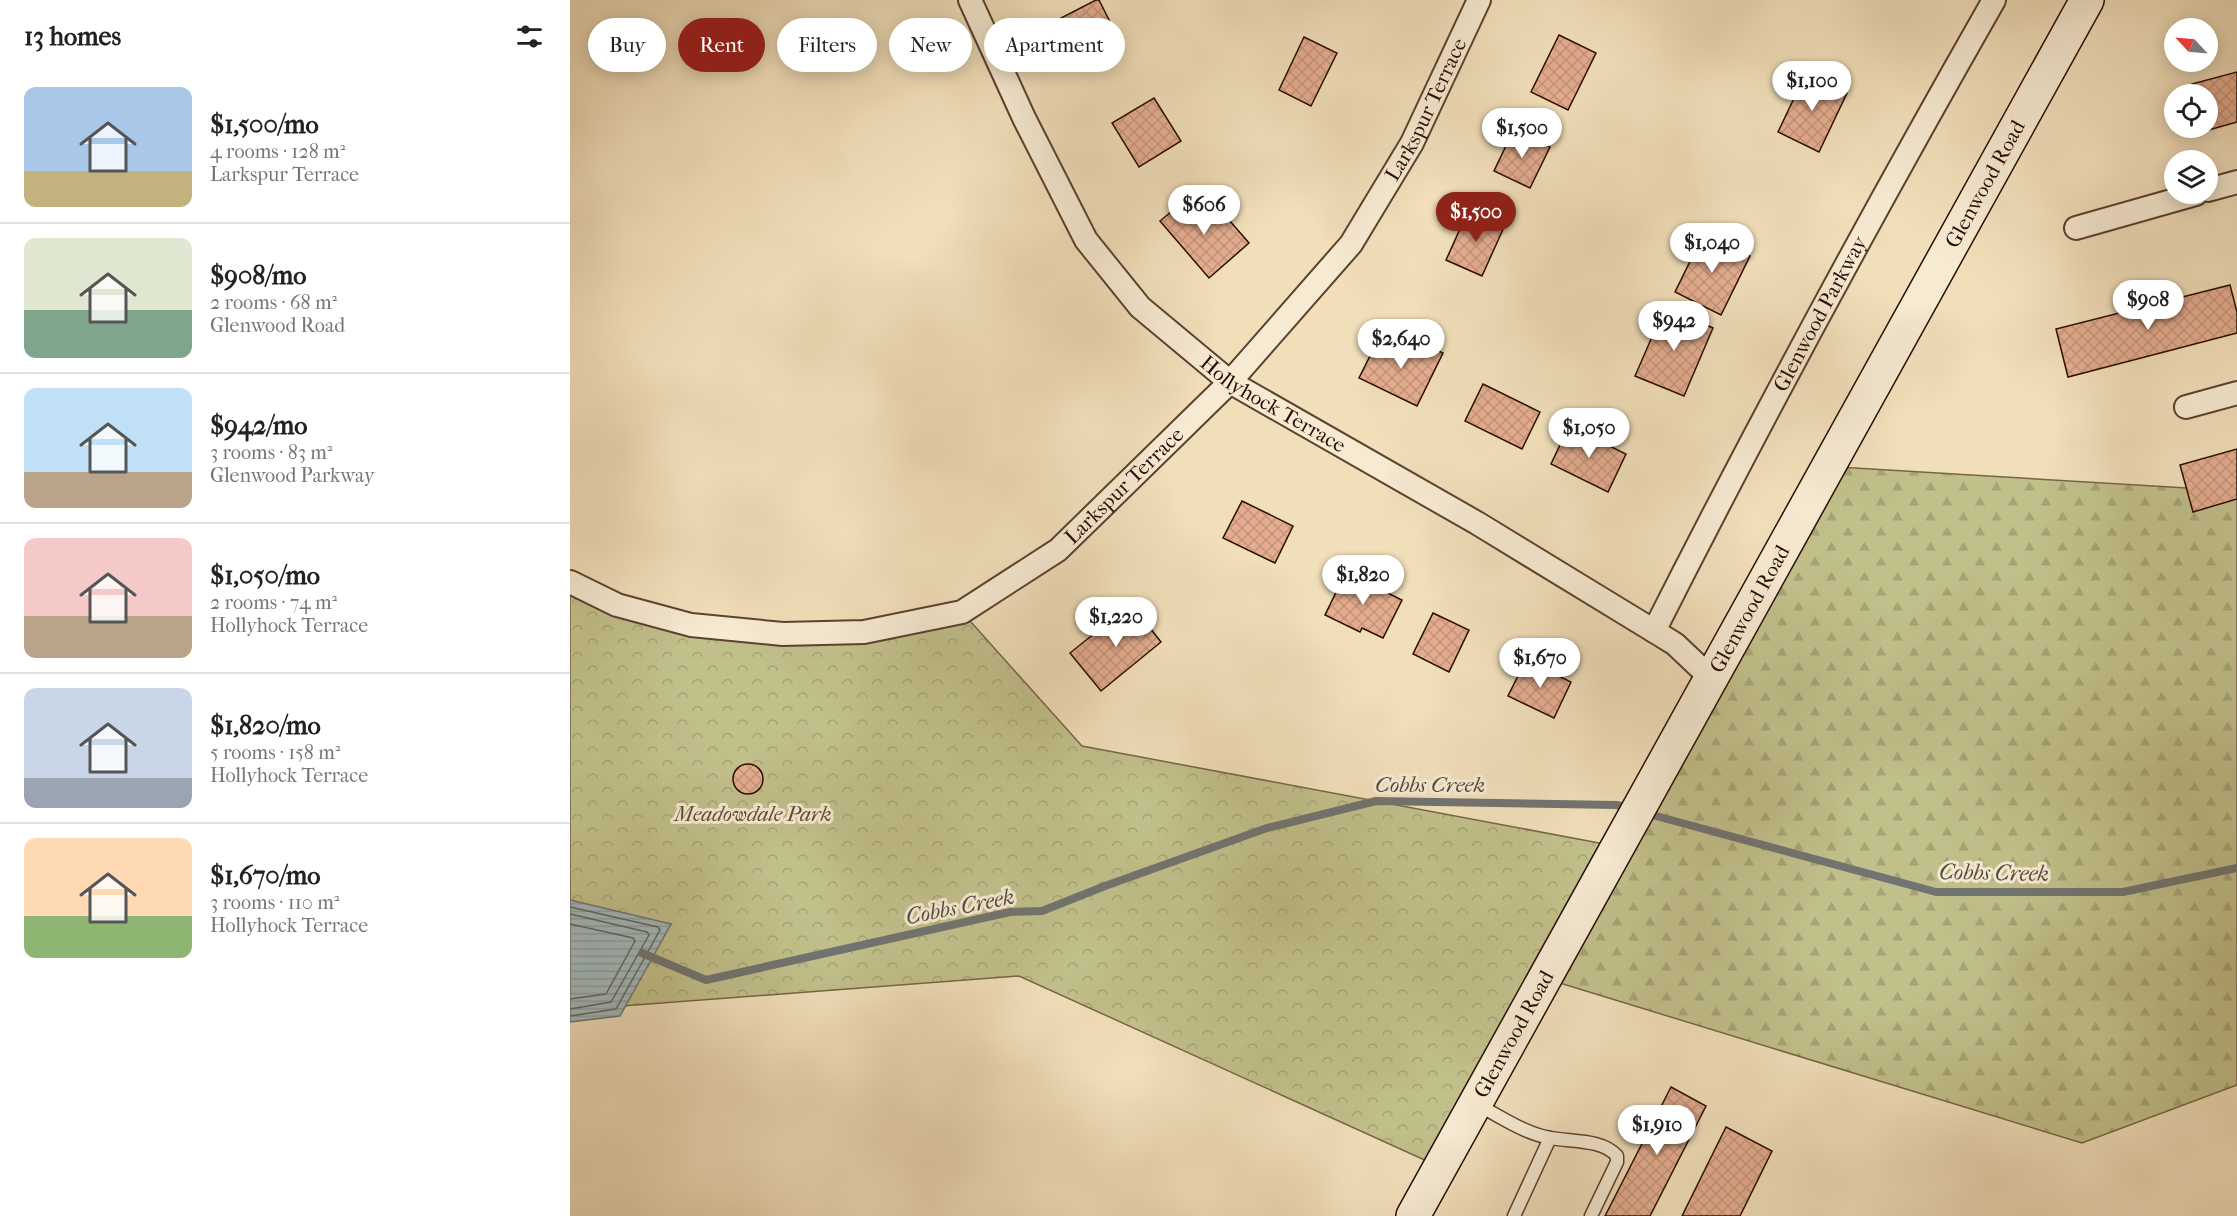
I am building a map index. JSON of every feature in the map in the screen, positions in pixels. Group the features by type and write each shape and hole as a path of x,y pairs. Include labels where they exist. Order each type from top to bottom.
{"main road":[{"name":"Glenwood Road","path":"1413,1216 2087,0"}],"street":[{"name":"Hollyhock Terrace","path":"970,0 1024,118 1086,240 1140,308 1230,382 1477,523 1654,631 1675,644 1712,679"},
{"name":"Larkspur Terrace","path":"570,582 617,605 691,625 783,633 864,632 962,612 1058,550 1230,382 1351,244 1412,143 1479,0"},
{"name":"Glenwood Parkway","path":"1654,631 1726,487 1884,194 1994,0"},
{"path":"2218,187 2237,182"},
{"path":"2076,228 2164,203"},
{"path":"2186,407 2237,393"}],"lane":[{"path":"1475,1103 1531,1132 1550,1138 1610,1148 1617,1156 1617,1162 1591,1216"},
{"path":"1514,1216 1550,1138"}],"green space":[{"path":"1821,466 2237,491 2237,1085 2082,1143 1537,976"},
{"name":"Meadowdale Park","path":"570,582 617,605 782,634 962,612 1082,746 1610,845 1440,1167 1019,976 609,1007 570,981"}],"water":[{"path":"570,900 671,924 620,1016 570,1022"}],"building":[{"path":"1099,0 1108,18 1061,18"},
{"path":"1559,35 1596,53 1568,110 1531,92"},
{"path":"1304,37 1337,53 1311,106 1279,90"},
{"path":"2237,72 2237,122 2218,127 2218,84 2192,84"},
{"path":"1806,73 1847,93 1819,152 1778,132"},
{"path":"1154,98 1181,141 1139,167 1112,123"},
{"path":"1514,129 1550,147 1530,188 1494,171"},
{"path":"1190,196 1212,222 1223,213 1249,243 1209,278 1160,221"},
{"path":"1469,209 1505,225 1482,276 1446,260"},
{"path":"1704,233 1750,256 1721,315 1675,292"},
{"path":"2230,285 2237,312 2237,333 2068,377 2056,329"},
{"path":"1665,307 1713,328 1684,396 1635,376"},
{"path":"1379,338 1412,354 1418,341 1443,353 1417,406 1359,378"},
{"path":"1483,384 1540,412 1522,449 1465,421"},
{"path":"1569,426 1626,454 1608,492 1551,464"},
{"path":"2237,449 2237,499 2193,512 2180,465"},
{"path":"1242,501 1293,526 1275,563 1223,538"},
{"path":"1346,572 1402,600 1383,638 1362,628 1360,632 1325,615"},
{"path":"1131,604 1161,642 1101,691 1070,653"},
{"path":"1433,613 1469,630 1449,672 1413,654"},
{"path":"1526,660 1571,682 1554,718 1508,696"},
{"path":"748,764 759,768 763,779 759,790 748,794 737,790 733,779 737,768"},
{"path":"1671,1087 1706,1106 1650,1216 1605,1216"},
{"path":"1726,1127 1772,1151 1740,1216 1682,1216"}],"waterway":[{"name":"Cobbs Creek","path":"642,953 706,980 1010,912 1042,911 1267,828 1376,801 1617,805 1630,808"},
{"name":"Cobbs Creek","path":"1645,813 1936,892 2123,892 2237,868"}]}
